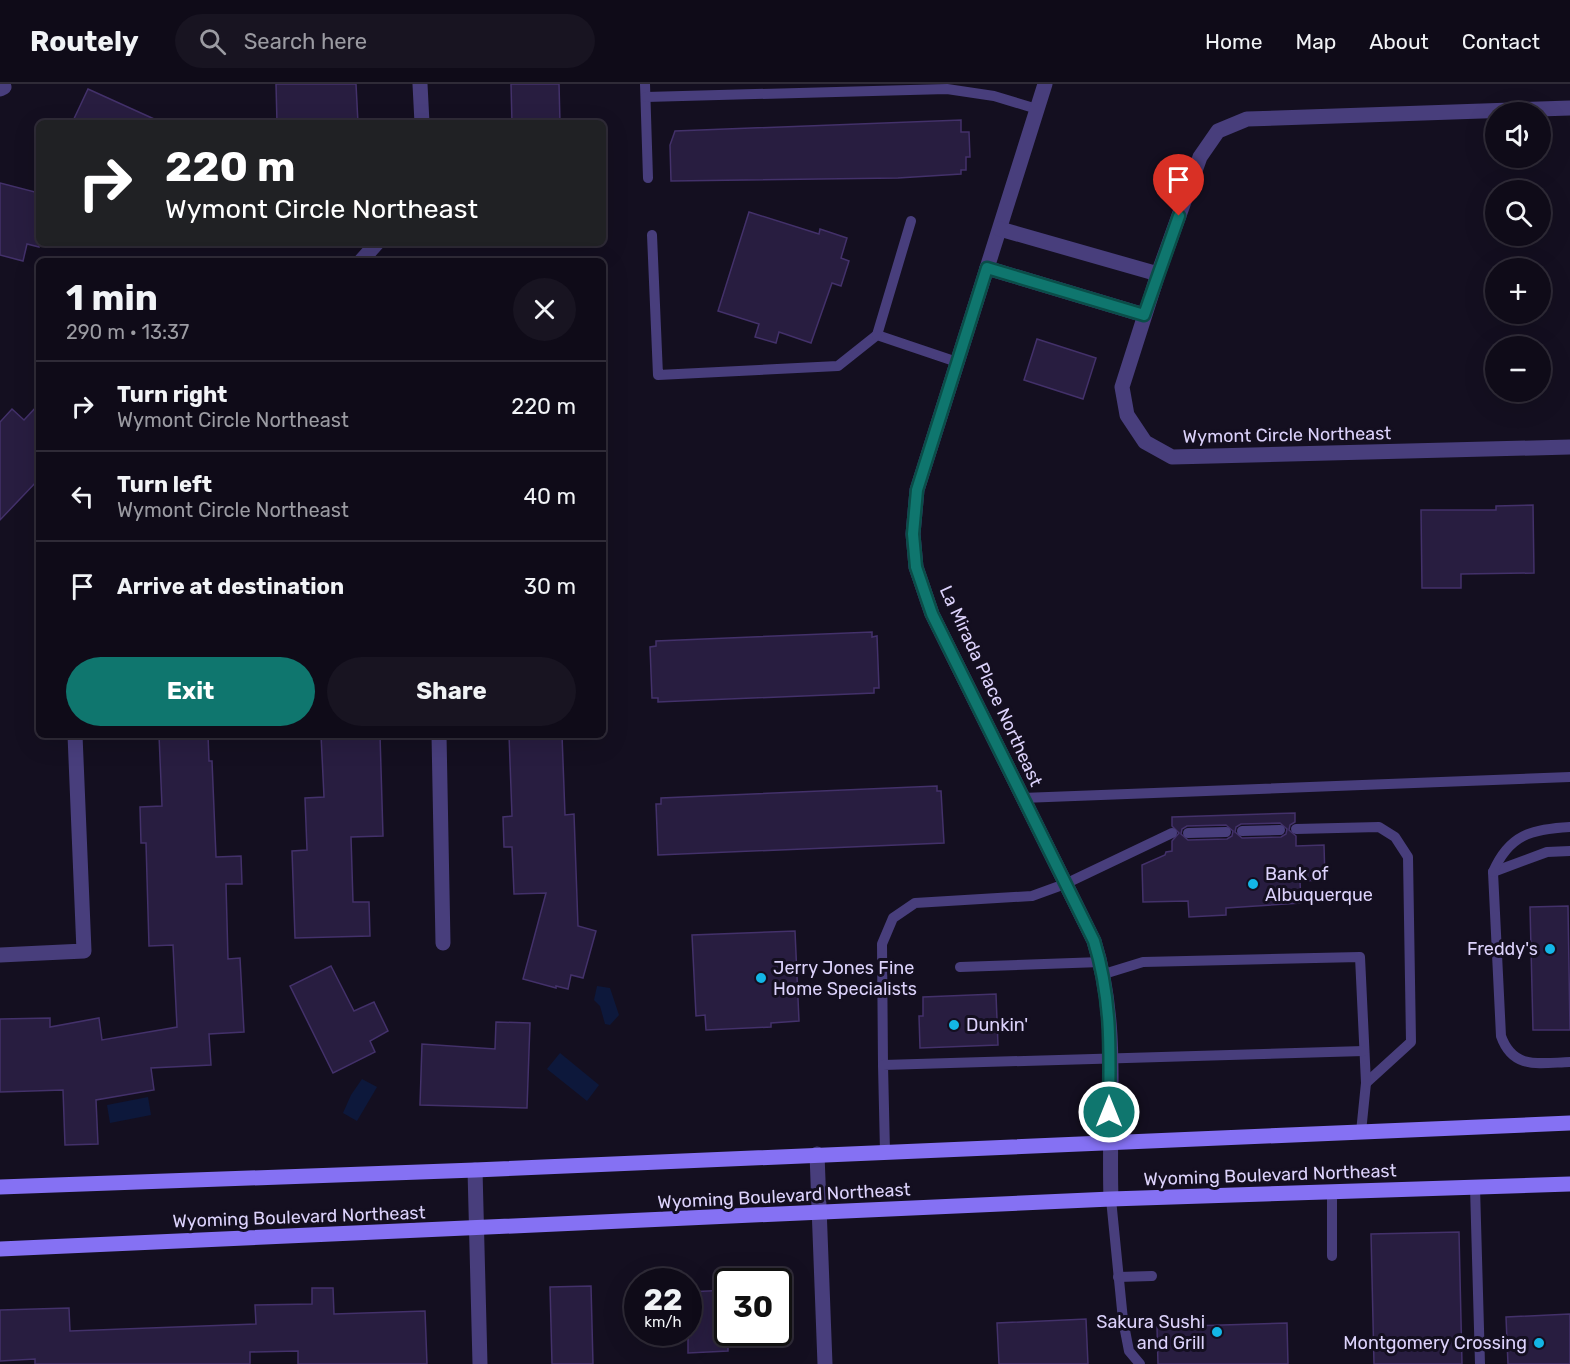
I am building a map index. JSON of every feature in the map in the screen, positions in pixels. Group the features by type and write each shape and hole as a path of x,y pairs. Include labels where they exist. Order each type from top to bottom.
{"main road":[{"name":"Wyoming Boulevard Northeast","path":"0,1188 1109,1144 1570,1123"},
{"name":"Wyoming Boulevard Northeast","path":"0,1249 819,1214 1111,1199 1570,1184"}],"street":[{"path":"420,84 422,120"},
{"name":"La Mirada Place Northeast","path":"1045,84 917,490 913,534 916,567 932,614 1094,941 1102,968 1110,1013 1111,1199"},
{"name":"Wymont Circle Northeast","path":"1570,108 1247,119 1218,131 1200,157 1144,315 1122,387 1127,415 1145,442 1172,457 1570,447"},
{"path":"1000,229 1158,274"},
{"path":"364,258 374,246"},
{"path":"987,268 1144,315"},
{"path":"0,955 84,951 75,738"},
{"path":"439,738 443,943"},
{"path":"817,1154 825,1364"},
{"path":"475,1170 480,1364"}],"lane":[{"path":"645,84 648,178"},
{"path":"646,97 947,89 994,96 1037,109"},
{"path":"652,235 658,375 838,366 878,335 911,221"},
{"path":"878,335 957,362"},
{"path":"1022,798 1570,777"},
{"path":"1296,830 1379,826 1395,837 1408,857 1411,1042 1366,1083"},
{"path":"1570,827 1534,831 1514,840 1501,854 1493,872 1501,1036 1506,1052 1522,1062 1570,1062"},
{"path":"1242,831 1280,830"},
{"path":"1188,833 1226,832"},
{"path":"885,1152 882,944 893,918 915,903 1032,896 1065,884 1172,833"},
{"path":"1493,872 1547,852 1570,851"},
{"path":"960,967 1102,968 1143,962 1360,957 1366,1083 1361,1132"},
{"path":"883,1065 1364,1051"},
{"path":"1475,1187 1480,1364"},
{"path":"1332,1192 1332,1256"},
{"path":"1111,1199 1118,1277 1129,1351 1140,1364"},
{"path":"1118,1277 1152,1276"}],"water":[{"path":"597,986 610,988 619,1015 610,1025 605,1024 600,1006 594,1000"},
{"path":"560,1053 599,1085 587,1101 547,1069"},
{"path":"362,1079 377,1087 357,1121 343,1113"},
{"path":"148,1097 151,1115 110,1123 107,1105"}],"building":[{"path":"276,84 356,84 358,120 277,120"},
{"path":"511,84 559,84 560,120 512,120"},
{"path":"88,89 156,120 73,120"},
{"path":"961,120 961,132 969,132 970,157 966,157 966,170 961,170 961,174 898,178 671,181 670,145 675,131"},
{"path":"0,183 36,192 36,246 39,247 27,244 23,261 0,255"},
{"path":"749,212 819,234 820,229 847,238 841,258 849,261 841,286 832,283 811,343 779,332 776,343 755,337 759,324 718,311"},
{"path":"1037,339 1096,358 1083,399 1024,380"},
{"path":"36,407 36,482 0,520 0,422 12,409 24,420"},
{"path":"1533,505 1534,573 1461,574 1461,588 1422,588 1421,510 1496,510 1496,506"},
{"path":"872,632 872,637 877,636 879,688 874,688 874,693 658,702 658,698 652,698 650,647 656,646 656,641"},
{"path":"159,738 208,738 209,761 212,761 216,857 241,856 242,884 226,884 228,959 240,958 244,1032 209,1034 211,1065 151,1068 154,1090 96,1100 98,1144 65,1145 63,1090 0,1092 0,1019 50,1018 50,1027 99,1018 102,1040 177,1027 173,945 149,946 146,843 141,843 140,807 162,806"},
{"path":"321,738 380,738 383,836 351,837 353,902 369,902 370,936 295,938 292,851 307,850 305,798 324,797"},
{"path":"509,738 562,738 565,815 574,814 578,926 596,931 583,978 571,975 568,989 523,979 546,893 514,894 512,847 504,847 503,817 512,816"},
{"path":"937,786 937,791 941,791 944,843 658,855 656,804 661,804 661,798"},
{"path":"1295,813 1295,822 1290,825 1289,830 1296,836 1296,846 1324,845 1325,880 1300,881 1301,903 1226,908 1226,915 1189,917 1188,901 1143,902 1142,865 1172,851 1172,841 1179,833 1172,826 1172,817","holes":["1280,823 1287,829 1286,834 1281,837 1242,838 1235,832 1236,827 1241,824","1226,825 1233,831 1232,836 1227,839 1188,840 1181,834 1182,829 1187,826"]},
{"name":"Freddy's","path":"1568,906 1570,1030 1533,1030 1530,907"},
{"path":"795,931 799,1021 771,1023 771,1027 706,1030 705,1015 696,1016 692,935"},
{"path":"331,966 354,1011 374,1002 388,1031 370,1041 375,1052 333,1073 290,986"},
{"name":"Dunkin'","path":"996,994 998,1045 920,1048 919,1016 923,1016 923,997"},
{"path":"496,1022 530,1023 527,1108 420,1105 422,1044 495,1049"},
{"path":"1459,1232 1462,1364 1374,1364 1371,1234"},
{"path":"591,1286 593,1364 552,1364 550,1287"},
{"path":"312,1288 333,1288 334,1314 425,1311 427,1364 298,1364 298,1351 250,1352 250,1364 35,1364 35,1359 0,1361 0,1310 69,1308 70,1331 256,1324 255,1305 312,1304"},
{"path":"702,1291 714,1291 714,1346 728,1346 728,1351 688,1353 688,1346 702,1346"},
{"name":"Montgomery Crossing","path":"1570,1314 1570,1364 1508,1364 1506,1317"},
{"path":"1086,1319 1088,1364 999,1364 997,1323"},
{"path":"1287,1323 1288,1364 1158,1364 1157,1327"}],"place":[{"name":"Bank of Albuquerque","path":"1253,884"},
{"name":"Freddy's","path":"1550,949"},
{"name":"Jerry Jones Fine Home Specialists","path":"761,978"},
{"name":"Dunkin'","path":"954,1025"},
{"name":"Sakura Sushi and Grill","path":"1217,1332"},
{"name":"Montgomery Crossing","path":"1539,1343"}],"route":[{"path":"1109,1112 1110,1013 1104,974 1094,941 932,614 916,567 913,534 917,490 987,268 1144,315 1179,216"}]}
